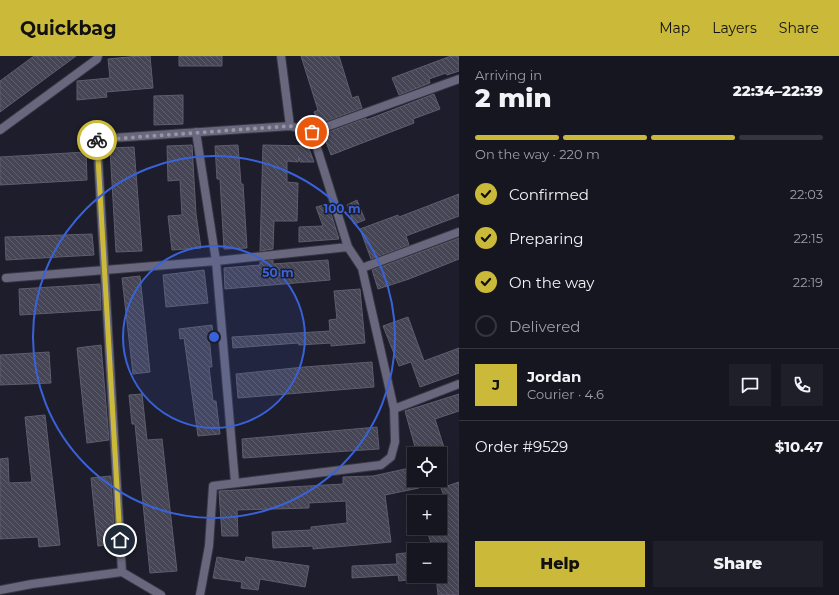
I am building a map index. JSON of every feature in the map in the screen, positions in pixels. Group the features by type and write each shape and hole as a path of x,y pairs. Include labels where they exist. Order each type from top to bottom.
{"street":[{"path":"0,130 97,59 98,56"},
{"path":"281,56 290,126"},
{"path":"122,572 97,139 290,126 312,132 459,79"},
{"path":"196,132 216,261 235,482"},
{"path":"200,595 209,546 213,486 235,482 381,465 391,457 395,442 394,409 362,268 348,247 312,132"},
{"path":"362,268 459,232"},
{"path":"6,278 216,261 348,247"},
{"path":"394,409 459,384"},
{"path":"0,590 32,584 122,572 161,595"}],"building":[{"path":"34,56 76,56 0,112 0,81"},
{"path":"150,56 153,88 106,92 107,97 77,100 77,81 110,78 108,59"},
{"path":"179,56 222,56 222,66 179,66"},
{"path":"301,56 339,56 352,98 358,96 362,108 319,124 314,112 318,110"},
{"path":"451,56 459,56 459,71 447,75 446,73 429,79 430,83 399,95 392,78"},
{"path":"434,94 440,109 413,119 414,123 331,155 323,134 366,118 366,120"},
{"path":"183,95 183,124 154,125 154,96"},
{"path":"192,145 196,214 201,248 172,250 168,216 182,215 180,180 168,181 167,146"},
{"path":"238,145 241,184 243,184 247,248 224,249 220,179 217,179 215,146"},
{"path":"263,145 308,146 314,162 300,162 299,157 298,162 287,161 287,182 298,183 297,221 274,221 273,249 260,251"},
{"path":"134,147 142,251 116,252 110,148"},
{"path":"86,152 87,180 0,185 0,157"},
{"path":"459,194 459,216 406,236 409,245 371,259 360,229 398,215 399,217"},
{"path":"357,200 365,220 354,224 347,205"},
{"path":"328,204 339,239 299,242 299,227 323,226 316,207"},
{"path":"92,234 94,255 6,260 5,237"},
{"path":"459,238 459,259 409,279 378,289 372,270"},
{"path":"273,260 273,264 328,260 330,280 225,289 224,268 260,265 260,262"},
{"path":"204,270 208,303 166,307 163,275"},
{"path":"140,276 150,372 133,374 122,278"},
{"path":"100,284 101,310 20,315 19,289"},
{"path":"360,289 365,343 331,346 331,343 299,345 298,343 233,348 232,337 330,331 329,320 337,319 334,291"},
{"path":"408,317 424,361 459,348 459,373 420,387 411,362 399,366 383,326"},
{"path":"212,325 213,335 209,336 212,367 209,367 213,401 216,401 220,434 198,436 184,338 180,339 179,329"},
{"path":"101,345 109,440 87,443 77,348"},
{"path":"49,352 51,383 0,385 0,355"},
{"path":"372,362 374,387 238,398 236,374"},
{"path":"142,394 147,440 162,439 177,571 150,573 135,424 132,424 129,395"},
{"path":"459,394 459,411 435,419 444,447 415,447 405,411"},
{"path":"45,415 60,545 39,547 38,537 0,539 0,459 8,458 9,483 32,482 25,417"},
{"path":"377,427 379,449 243,458 242,439"},
{"path":"407,469 407,487 419,487 385,495 391,542 313,549 313,546 273,548 272,532 311,530 311,527 347,523 346,501 309,503 309,508 237,510 238,536 222,536 219,491 343,484 343,477 373,476"},
{"path":"111,476 115,544 98,546 91,478"},
{"path":"459,482 459,595 438,595 437,583 447,583 447,543 431,543 428,535 447,535 447,495 444,495 441,488"},
{"path":"407,553 407,580 399,581 398,575 352,578 352,566 397,564 396,554"},
{"path":"217,557 245,562 246,557 309,566 305,587 260,579 258,590 241,588 242,582 213,578"}],"way so far":[{"path":"97,140 290,126 312,132"}],"route":[{"path":"97,140 120,540"}]}
